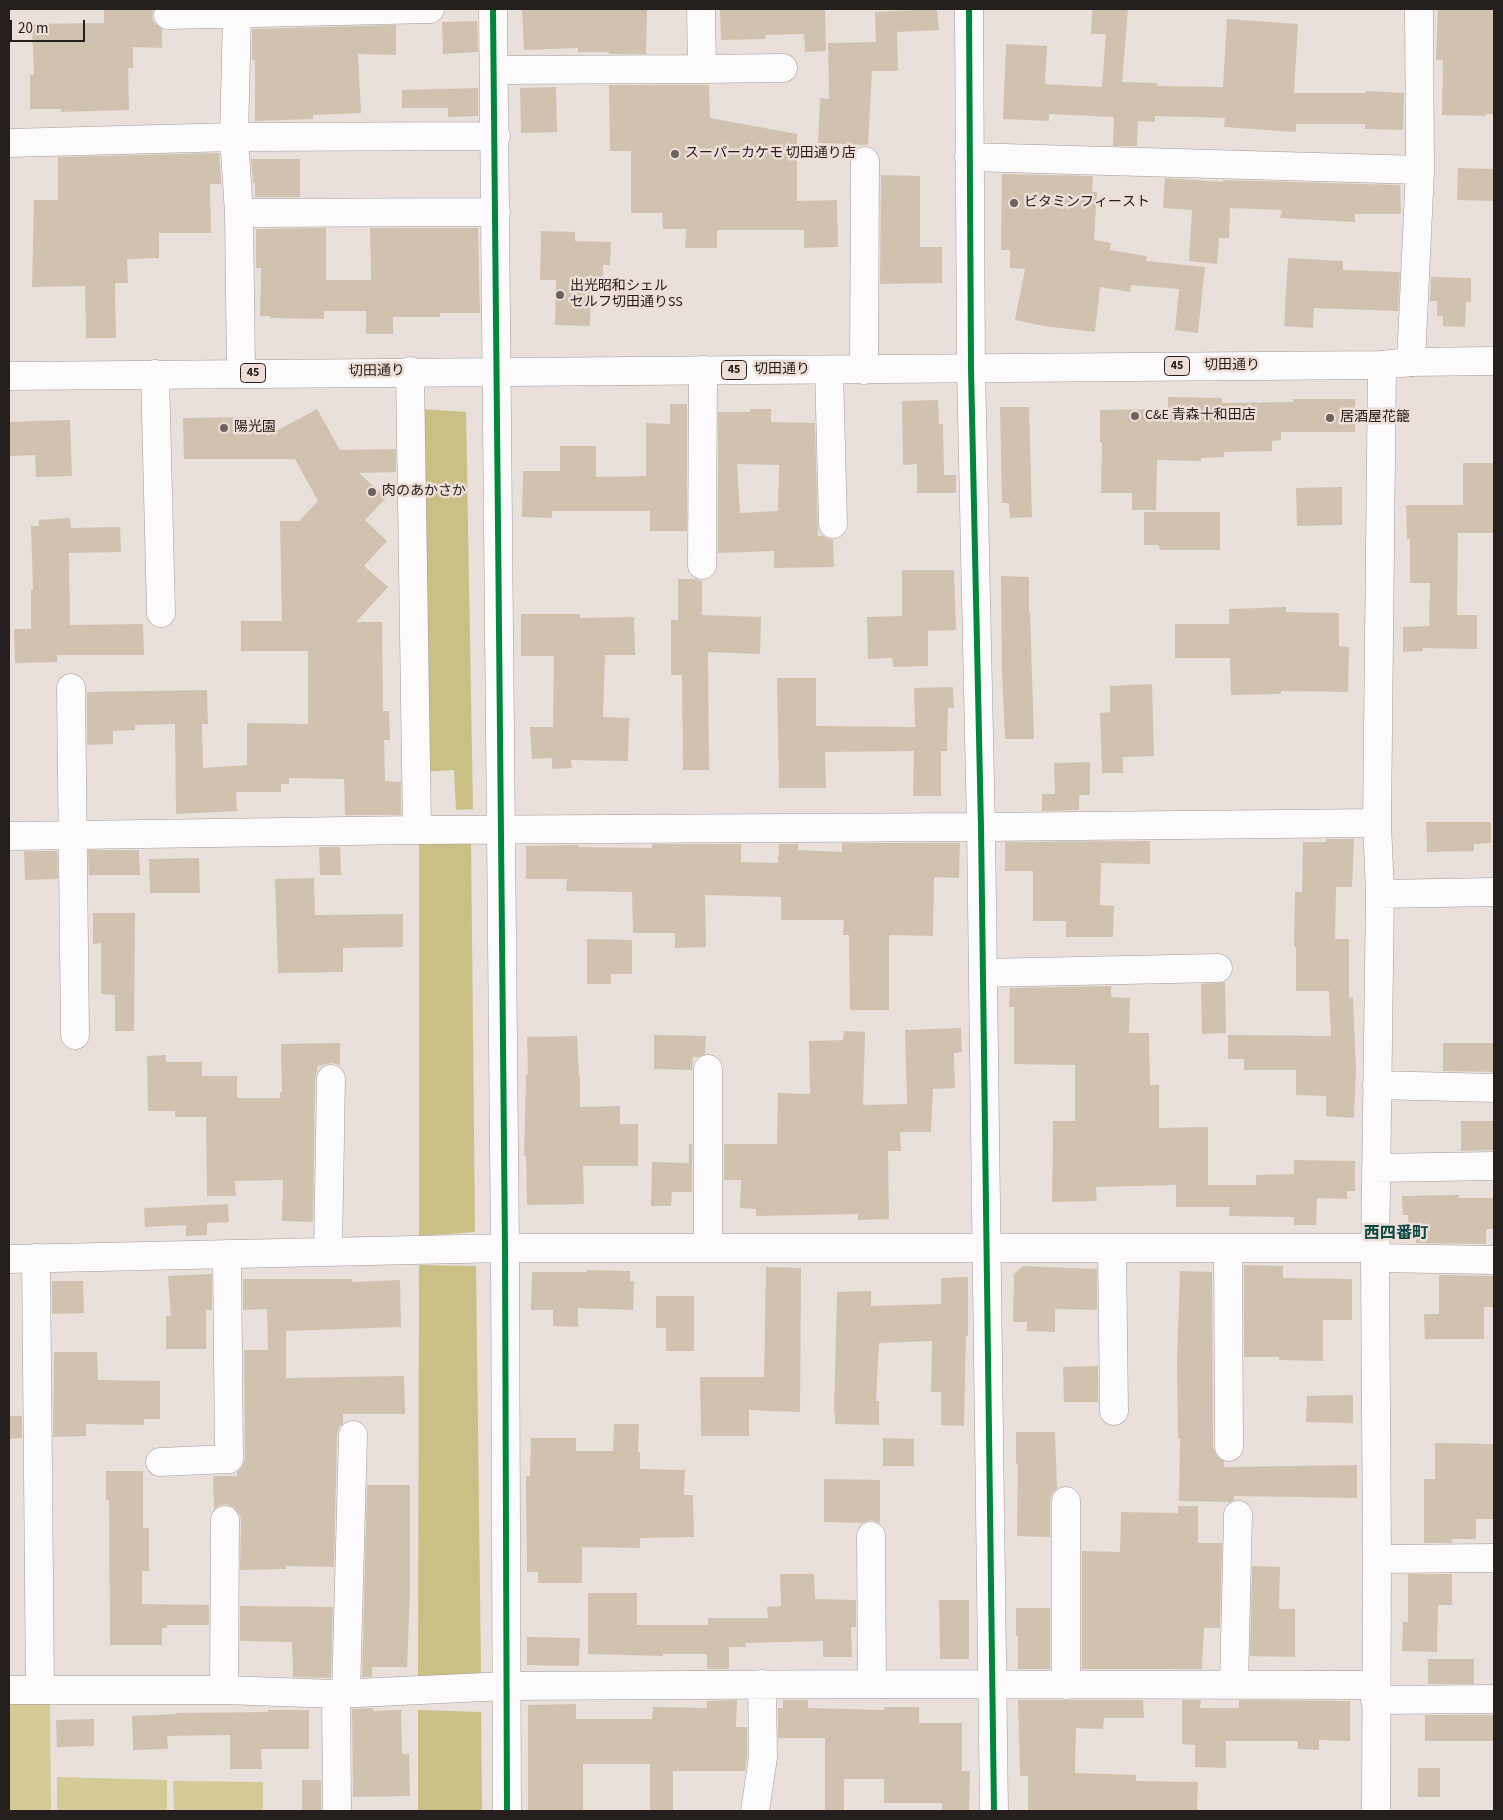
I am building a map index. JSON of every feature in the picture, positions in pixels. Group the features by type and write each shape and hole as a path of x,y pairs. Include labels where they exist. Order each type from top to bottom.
{"street":[{"path":"168,15 430,9"},
{"path":"493,9 496,136 507,1811"},
{"path":"701,9 702,69"},
{"path":"969,9 971,368 981,827 994,1811"},
{"path":"1411,362 1420,170 1419,9"},
{"path":"237,14 234,137 238,213 241,373"},
{"path":"495,70 783,68"},
{"path":"9,142 234,137 496,136"},
{"path":"969,157 1420,170"},
{"path":"864,161 864,370"},
{"path":"238,213 496,212"},
{"name":"切田通り","path":"9,376 410,371 864,370 1382,365 1411,362 1494,360"},
{"path":"1376,1811 1376,1168 1380,894 1377,823 1382,365"},
{"path":"702,565 703,370"},
{"path":"830,370 833,524"},
{"path":"410,371 416,830"},
{"path":"155,374 161,613"},
{"path":"71,688 75,1034"},
{"path":"9,836 500,829 1377,823"},
{"path":"1380,894 1494,892"},
{"path":"983,973 1218,968"},
{"path":"708,1069 708,1248"},
{"path":"328,1252 332,1079"},
{"path":"1377,1085 1494,1088"},
{"path":"1376,1168 1494,1166"},
{"path":"9,1259 504,1248 1228,1248 1376,1253 1494,1260"},
{"path":"1112,1248 1114,1411"},
{"path":"1228,1248 1229,1447"},
{"path":"160,1462 229,1459 227,1254"},
{"path":"36,1258 40,1690"},
{"path":"337,1811 353,1435"},
{"path":"1066,1501 1066,1684"},
{"path":"1234,1684 1238,1515"},
{"path":"224,1690 225,1520"},
{"path":"871,1536 872,1684"},
{"path":"1377,1559 1494,1558"},
{"path":"754,1811 763,1757 762,1684"},
{"path":"9,1690 224,1690 341,1693 506,1686 1234,1684 1494,1699"}],"shaded area":[{"path":"420,409 466,412 473,809 456,810 454,770 421,772"},
{"path":"471,838 475,1232 419,1236 419,841"},
{"path":"419,1265 476,1266 481,1675 418,1681"},
{"path":"50,1702 51,1811 9,1811 9,1703"},
{"path":"418,1710 481,1712 482,1811 418,1811"},
{"path":"57,1777 167,1780 167,1811 57,1811"},
{"path":"173,1781 263,1782 263,1811 174,1811"}],"building":[{"path":"104,9 154,9 152,16 154,23 162,29 162,48 133,47 133,68 128,68 129,110 61,112 61,109 30,109 30,75 34,75 32,24 104,23"},
{"path":"522,9 647,9 646,54 578,52 578,48 524,50"},
{"path":"720,9 825,9 826,51 805,52 804,34 765,35 766,39 721,40"},
{"path":"937,9 939,30 897,32 898,71 872,71 868,145 818,143 820,98 829,99 828,43 876,42 875,12"},
{"path":"1092,9 1128,9 1122,82 1157,83 1157,86 1223,87 1227,19 1298,24 1294,93 1366,93 1366,91 1404,93 1403,130 1365,129 1365,124 1296,124 1296,132 1224,127 1225,118 1155,116 1155,122 1138,121 1137,146 1113,146 1114,117 1049,114 1049,121 1003,119 1006,44 1047,46 1045,84 1102,87 1106,34 1091,34"},
{"path":"1438,9 1494,9 1494,114 1485,114 1485,116 1442,115 1443,60 1436,60"},
{"path":"477,21 478,52 443,54 442,22"},
{"path":"396,25 396,55 358,54 361,113 313,115 313,119 255,121 255,60 252,60 252,29"},
{"path":"609,85 709,85 710,118 797,134 797,201 837,200 838,247 804,248 804,230 717,230 717,248 685,248 686,229 663,229 662,213 631,213 631,151 610,151"},
{"path":"556,87 557,132 521,133 520,88"},
{"path":"478,88 478,116 448,117 448,108 402,108 402,90"},
{"path":"219,153 221,184 210,184 211,233 159,233 159,258 127,259 128,283 115,283 116,338 86,338 85,286 32,287 34,200 58,200 58,157"},
{"path":"251,159 300,159 300,197 255,197"},
{"path":"1458,168 1494,169 1494,201 1457,200"},
{"path":"1002,174 1093,176 1092,192 1097,192 1094,240 1111,243 1110,250 1147,256 1146,261 1205,267 1198,333 1175,330 1179,289 1131,285 1130,292 1100,287 1095,332 1044,326 1015,320 1025,269 1010,268 1010,250 1001,250"},
{"path":"881,175 920,176 920,247 942,247 942,283 880,284"},
{"path":"1165,178 1223,182 1223,180 1400,185 1401,214 1355,214 1355,222 1280,218 1282,210 1230,208 1229,238 1219,238 1217,264 1189,261 1192,210 1163,208"},
{"path":"326,228 326,280 371,280 370,228 478,228 480,313 440,313 440,317 393,317 393,334 366,334 366,311 324,311 324,319 270,318 270,316 260,316 261,268 256,268 256,229"},
{"path":"541,231 575,232 575,241 611,242 610,265 603,265 603,279 591,278 590,326 555,325 556,280 540,280"},
{"path":"1288,258 1343,261 1343,270 1400,272 1398,311 1314,308 1313,328 1284,326"},
{"path":"1431,277 1471,278 1471,302 1466,302 1465,327 1443,326 1443,316 1437,316 1437,301 1430,301"},
{"path":"1168,397 1222,398 1222,403 1293,402 1293,399 1355,399 1355,432 1281,432 1281,440 1272,441 1272,451 1224,452 1224,457 1201,458 1201,461 1157,460 1156,510 1132,510 1132,493 1101,493 1102,442 1100,442 1100,410 1168,409"},
{"path":"938,400 939,424 943,424 944,475 956,475 956,493 917,493 917,464 903,465 902,401"},
{"path":"670,404 687,404 687,531 650,531 650,511 552,511 552,518 522,517 523,471 560,471 560,446 596,446 596,477 646,476 646,423 670,424"},
{"path":"1000,407 1029,407 1032,517 1010,518 1009,503 1002,503"},
{"path":"317,409 340,450 396,449 396,472 359,473 386,498 365,520 387,541 364,566 388,587 356,622 382,622 383,711 389,711 390,740 384,740 385,781 401,782 401,815 345,815 344,779 289,778 289,784 281,784 281,792 236,792 237,811 176,814 175,724 135,725 135,730 113,731 113,744 87,745 87,692 207,690 208,724 202,724 203,768 247,765 247,723 308,724 308,651 241,651 241,621 282,621 280,521 299,521 318,501 295,459 184,459 183,418 267,417 267,436"},
{"path":"750,409 771,409 771,422 815,423 818,536 833,540 834,567 774,568 774,551 718,553 718,412 750,412","holes":["737,464 779,465 778,511 740,513"]},
{"path":"70,420 72,476 36,477 35,455 9,456 9,422"},
{"path":"1463,463 1494,463 1494,533 1458,533 1457,615 1477,615 1477,649 1423,648 1423,651 1403,652 1403,627 1429,626 1430,583 1410,583 1410,539 1407,539 1406,505 1463,505"},
{"path":"1342,487 1342,525 1297,526 1296,488"},
{"path":"1144,512 1220,512 1220,550 1160,550 1159,545 1144,545"},
{"path":"70,518 71,528 120,527 121,552 69,553 70,625 143,624 144,655 57,655 57,662 15,663 14,629 31,629 31,590 33,590 31,526 39,526 39,520"},
{"path":"902,570 954,570 956,630 928,631 928,666 893,667 892,658 868,659 867,617 902,616"},
{"path":"1001,576 1029,577 1034,739 1005,739"},
{"path":"678,579 702,581 702,615 761,617 760,654 708,652 709,770 683,770 682,675 671,675 671,620 678,620"},
{"path":"1286,607 1286,612 1339,613 1339,646 1349,647 1348,692 1281,691 1281,694 1231,695 1230,658 1175,658 1175,624 1229,624 1229,609"},
{"path":"521,614 580,614 580,618 634,617 635,655 605,655 603,717 629,718 628,761 571,760 572,768 552,769 552,758 532,759 530,727 553,727 554,656 521,656"},
{"path":"777,678 816,678 816,726 915,727 914,688 953,687 954,708 948,708 947,751 941,751 941,796 913,796 914,751 825,752 826,788 779,788"},
{"path":"1152,684 1154,756 1123,757 1123,773 1102,773 1100,713 1110,712 1110,686"},
{"path":"1090,762 1090,795 1079,795 1079,810 1042,811 1042,794 1055,794 1054,763"},
{"path":"1426,822 1491,822 1491,843 1474,844 1474,851 1427,852"},
{"path":"1326,839 1354,839 1352,887 1336,887 1335,939 1349,939 1349,998 1353,997 1356,1069 1354,1118 1326,1116 1326,1096 1296,1095 1296,1070 1244,1070 1244,1059 1228,1059 1228,1035 1331,1036 1329,991 1296,991 1296,947 1294,947 1295,892 1302,892 1303,842 1326,842"},
{"path":"1150,841 1150,864 1101,863 1100,905 1114,906 1113,937 1066,937 1066,921 1033,921 1033,871 1005,871 1005,842"},
{"path":"842,843 960,843 959,878 934,877 933,936 890,935 889,937 889,1010 850,1010 849,935 843,935 844,920 781,920 781,897 705,895 706,947 675,948 675,933 633,933 632,892 566,891 567,879 526,879 526,846 579,845 579,847 652,848 652,844 741,844 741,862 778,863 779,844 798,844 798,850 842,852"},
{"path":"319,847 340,847 341,875 320,875"},
{"path":"88,850 139,850 140,875 89,875"},
{"path":"24,851 57,851 58,879 25,880"},
{"path":"199,858 200,893 150,893 149,859"},
{"path":"314,878 315,915 403,914 403,947 343,948 343,972 278,973 275,879"},
{"path":"93,913 135,913 134,1031 115,1031 115,995 101,994 101,943 93,944"},
{"path":"587,939 632,940 632,974 611,974 611,984 587,984"},
{"path":"1225,982 1226,1033 1202,1034 1201,984"},
{"path":"1111,986 1111,997 1130,998 1129,1033 1149,1033 1150,1085 1159,1085 1159,1128 1208,1127 1208,1185 1256,1185 1256,1175 1294,1174 1294,1160 1355,1161 1355,1191 1347,1191 1347,1199 1317,1198 1316,1225 1294,1225 1294,1217 1229,1216 1230,1207 1176,1207 1176,1185 1096,1187 1097,1201 1052,1202 1053,1121 1075,1121 1075,1065 1014,1064 1014,1007 1009,1007 1010,988"},
{"path":"961,1028 962,1052 954,1053 955,1088 933,1089 931,1132 900,1132 901,1151 888,1151 889,1219 858,1220 858,1214 756,1216 756,1209 740,1208 741,1180 724,1180 724,1144 777,1144 778,1093 810,1094 809,1041 843,1040 844,1031 865,1032 863,1105 907,1104 905,1030"},
{"path":"654,1035 706,1036 705,1054 693,1057 692,1070 654,1069"},
{"path":"577,1036 580,1107 620,1106 620,1124 638,1124 638,1166 583,1166 584,1204 527,1205 526,1156 524,1156 526,1074 528,1074 527,1037"},
{"path":"340,1043 340,1065 331,1063 318,1066 315,1079 313,1222 282,1221 283,1180 235,1181 236,1196 207,1196 206,1117 175,1117 175,1111 148,1111 147,1056 166,1055 166,1062 202,1062 202,1076 237,1076 237,1098 280,1098 280,1092 282,1092 281,1044"},
{"path":"1443,1043 1494,1043 1494,1072 1443,1071"},
{"path":"1461,1121 1494,1121 1494,1150 1461,1151"},
{"path":"689,1144 692,1144 692,1192 672,1192 671,1206 651,1206 652,1162 689,1163"},
{"path":"1459,1195 1459,1198 1494,1198 1494,1229 1486,1229 1486,1244 1416,1243 1416,1229 1409,1229 1408,1215 1403,1215 1402,1196"},
{"path":"228,1204 229,1222 207,1223 207,1235 186,1236 186,1225 145,1227 144,1208"},
{"path":"1244,1265 1283,1266 1283,1278 1352,1279 1352,1320 1323,1320 1323,1361 1279,1360 1279,1357 1244,1357"},
{"path":"1023,1266 1097,1269 1097,1310 1055,1309 1055,1332 1027,1331 1027,1322 1013,1322 1014,1274"},
{"path":"766,1267 801,1268 800,1412 749,1410 749,1436 701,1436 700,1377 764,1377"},
{"path":"587,1270 630,1271 630,1281 634,1281 633,1310 578,1308 578,1327 553,1326 553,1310 531,1310 532,1272 587,1272"},
{"path":"1180,1271 1212,1272 1213,1447 1216,1455 1224,1461 1224,1467 1357,1465 1357,1498 1234,1496 1234,1500 1230,1502 1179,1501 1180,1439 1178,1439 1177,1360"},
{"path":"212,1274 212,1310 206,1310 206,1349 166,1349 166,1316 171,1316 168,1276"},
{"path":"1439,1275 1494,1276 1494,1307 1484,1307 1484,1339 1425,1339 1424,1314 1439,1314"},
{"path":"968,1277 968,1336 966,1336 964,1426 941,1425 941,1392 931,1392 932,1341 879,1343 876,1401 879,1401 879,1425 835,1424 837,1292 871,1291 871,1306 941,1304 941,1278"},
{"path":"243,1279 352,1279 352,1282 400,1280 401,1327 286,1331 286,1378 404,1376 405,1414 343,1414 343,1424 339,1427 337,1435 334,1567 286,1566 286,1569 240,1570 241,1520 239,1513 233,1507 226,1504 218,1506 214,1510 213,1476 237,1476 237,1472 242,1467 245,1459 244,1350 268,1350 267,1309 243,1310"},
{"path":"52,1281 83,1281 84,1313 52,1314"},
{"path":"656,1296 694,1296 694,1351 666,1351 666,1328 656,1328"},
{"path":"54,1352 97,1352 98,1380 160,1381 160,1419 144,1419 144,1425 86,1424 86,1436 53,1437"},
{"path":"1098,1366 1098,1402 1064,1402 1063,1367"},
{"path":"1353,1395 1353,1423 1306,1422 1307,1396"},
{"path":"9,1416 22,1416 22,1438 9,1439"},
{"path":"614,1424 639,1424 638,1452 640,1452 640,1469 685,1470 684,1495 693,1495 694,1537 640,1538 640,1548 582,1547 582,1583 538,1583 538,1572 527,1572 526,1476 530,1476 531,1438 576,1438 576,1451 613,1451"},
{"path":"1016,1432 1055,1432 1057,1489 1052,1494 1050,1501 1050,1537 1017,1536 1018,1464 1016,1464"},
{"path":"883,1438 914,1439 914,1466 883,1466"},
{"path":"1435,1443 1494,1444 1494,1519 1476,1519 1476,1539 1452,1539 1452,1543 1424,1543 1424,1479 1435,1479"},
{"path":"106,1471 143,1471 143,1528 149,1528 149,1571 142,1571 142,1604 209,1605 209,1625 167,1625 167,1628 162,1628 162,1645 110,1645 109,1500 106,1500"},
{"path":"824,1479 880,1480 880,1523 871,1520 863,1523 824,1522"},
{"path":"367,1485 410,1485 410,1591 407,1667 372,1667 372,1677 362,1677"},
{"path":"1178,1506 1198,1506 1198,1543 1222,1543 1220,1628 1204,1628 1202,1669 1082,1669 1082,1551 1120,1552 1121,1512 1178,1513"},
{"path":"1252,1566 1280,1567 1279,1609 1295,1609 1295,1657 1250,1656"},
{"path":"780,1574 814,1574 815,1599 856,1600 856,1627 851,1627 852,1657 823,1657 823,1641 745,1643 746,1647 729,1647 729,1669 707,1669 707,1654 663,1654 663,1656 588,1654 588,1593 637,1593 637,1625 708,1625 708,1618 768,1618 767,1607 781,1606"},
{"path":"1408,1574 1452,1574 1452,1605 1438,1605 1437,1652 1402,1651 1403,1622 1408,1622"},
{"path":"939,1600 969,1600 969,1659 940,1659"},
{"path":"240,1606 333,1607 331,1678 293,1677 292,1642 240,1641"},
{"path":"1016,1608 1050,1608 1050,1669 1018,1669"},
{"path":"527,1637 580,1638 579,1666 527,1665"},
{"path":"1428,1659 1474,1659 1474,1684 1428,1684"},
{"path":"737,1700 736,1727 747,1727 745,1771 673,1771 673,1811 650,1811 650,1764 583,1764 583,1811 528,1811 528,1705 576,1704 576,1719 652,1719 653,1707 707,1708 707,1701"},
{"path":"783,1700 808,1700 808,1708 884,1710 884,1707 919,1707 919,1723 962,1723 962,1771 970,1771 969,1811 942,1811 942,1803 884,1803 884,1779 844,1779 844,1811 825,1811 825,1738 778,1738 778,1708 783,1708"},
{"path":"1018,1700 1143,1700 1144,1718 1104,1718 1103,1729 1076,1728 1075,1773 1136,1775 1136,1781 1198,1782 1197,1811 1028,1811 1028,1776 1020,1776"},
{"path":"1182,1700 1201,1700 1200,1708 1239,1708 1239,1700 1350,1701 1350,1741 1319,1740 1319,1750 1298,1749 1298,1741 1226,1741 1226,1768 1195,1767 1195,1745 1182,1744"},
{"path":"373,1708 373,1711 401,1710 402,1754 409,1754 410,1796 353,1797 352,1709"},
{"path":"268,1710 309,1710 309,1749 261,1749 262,1769 230,1769 230,1735 167,1736 168,1749 133,1750 132,1716 176,1713 268,1712"},
{"path":"1425,1715 1494,1715 1494,1741 1425,1741"},
{"path":"94,1719 94,1746 57,1747 56,1720"},
{"path":"1418,1768 1440,1768 1440,1797 1418,1797"},
{"path":"302,1780 321,1780 321,1811 302,1811"}],"cycle path":[{"path":"493,9 505,1248 507,1811"},
{"path":"969,9 971,368 981,827 994,1811"}],"place":[{"name":"スーパーカケモ 切田通り店","path":"675,154"},
{"name":"ビタミンフィースト","path":"1014,203"},
{"name":"出光昭和シェル セルフ切田通りSS","path":"560,295"},
{"name":"C&E 青森十和田店","path":"1135,416"},
{"name":"居酒屋花籠","path":"1330,418"},
{"name":"陽光園","path":"224,428"},
{"name":"肉のあかさか","path":"372,492"}],"district":[{"name":"西四番町","path":"1396,1234"}]}
